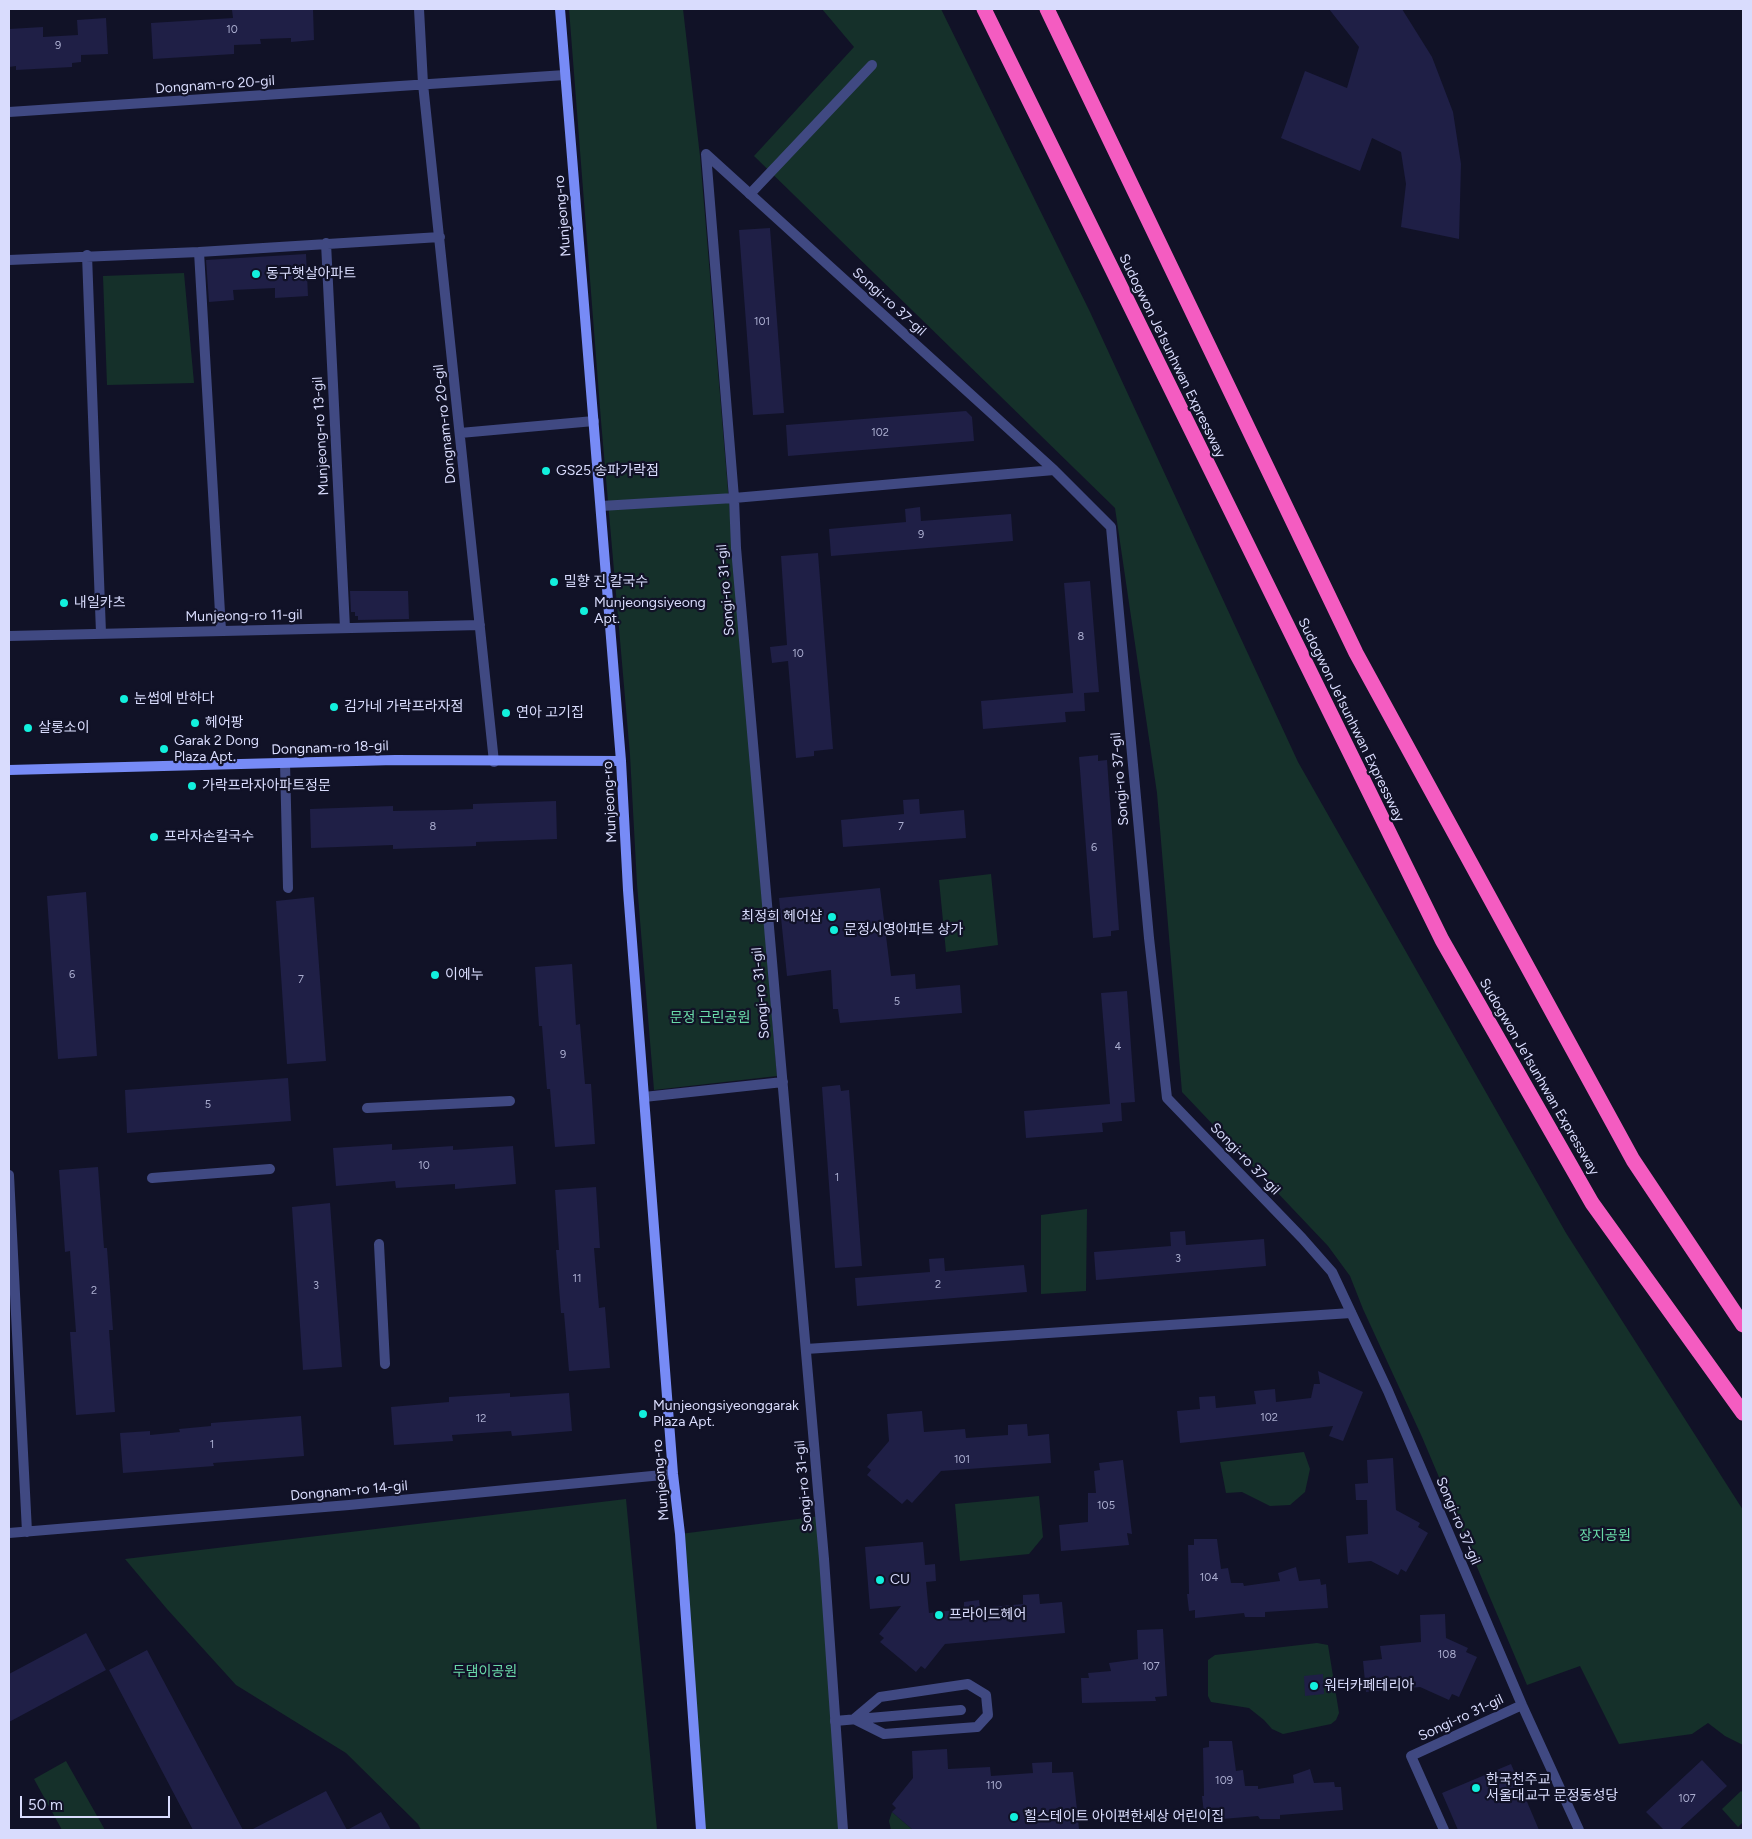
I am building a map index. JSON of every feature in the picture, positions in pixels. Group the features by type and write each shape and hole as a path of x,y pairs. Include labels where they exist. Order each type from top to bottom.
{"highway":[{"name":"Sudogwon Je1sunhwan Expressway","path":"984,9 1442,940 1592,1203 1743,1413"},
{"path":"1048,9 1356,653 1633,1160 1743,1325"}],"street":[{"name":"Dongnam-ro 20-gil","path":"419,9 423,84 494,762"},
{"name":"Munjeong-ro","path":"560,9 621,761 628,890 673,1474 680,1534 701,1830"},
{"path":"750,194 872,65"},
{"name":"Dongnam-ro 20-gil","path":"9,112 565,75"},
{"name":"Songi-ro 37-gil","path":"706,154 1054,470 1111,527 1148,928 1167,1098 1332,1272 1388,1390 1522,1705 1580,1830"},
{"name":"Songi-ro 31-gil","path":"706,154 734,498 736,548 824,1559 842,1830"},
{"path":"9,260 87,255 199,252 440,237"},
{"name":"Munjeong-ro 13-gil","path":"326,243 345,628"},
{"path":"199,252 221,630"},
{"path":"87,255 102,633"},
{"path":"460,433 594,421"},
{"path":"600,506 734,498 1054,470"},
{"name":"Munjeong-ro 11-gil","path":"9,636 480,624"},
{"name":"Dongnam-ro 18-gil","path":"9,770 396,760 494,762 621,761"},
{"path":"285,763 288,888"},
{"path":"644,1097 783,1082"},
{"path":"367,1108 510,1100"},
{"path":"152,1178 270,1169"},
{"path":"9,1176 27,1532"},
{"path":"379,1244 385,1364"},
{"path":"806,1349 1351,1313"},
{"name":"Dongnam-ro 14-gil","path":"9,1533 339,1506 673,1474"},
{"path":"968,1684 986,1695 988,1715 977,1727 884,1734 854,1719 880,1697 968,1684"},
{"name":"Songi-ro 31-gil","path":"1444,1830 1411,1756 1522,1705"},
{"path":"835,1721 961,1710"}],"green space":[{"name":"문정 근린공원","path":"569,9 683,9 700,156 777,1076 654,1090 637,884 630,755 601,421"},
{"name":"장지공원","path":"822,9 941,9 1090,312 1298,762 1566,1233 1743,1510 1743,1745 1725,1736 1708,1723 1692,1734 1619,1744 1580,1666 1527,1685 1422,1437 1363,1309 1350,1276 1328,1246 1182,1092 1157,793 1115,508 754,156 854,47"},
{"path":"184,273 194,383 107,385 103,276"},
{"path":"991,874 998,945 946,952 939,880"},
{"path":"1087,1209 1086,1291 1041,1294 1041,1215"},
{"path":"1304,1452 1310,1469 1305,1492 1290,1505 1270,1506 1242,1492 1226,1493 1220,1462"},
{"path":"1039,1496 1043,1537 1029,1554 960,1561 955,1504"},
{"name":"두댐이공원","path":"626,1499 657,1830 421,1830 418,1824 346,1753 236,1685 167,1609 125,1559"},
{"path":"821,1516 843,1830 701,1830 680,1534"},
{"path":"1317,1643 1328,1645 1339,1713 1336,1720 1331,1724 1283,1734 1272,1729 1249,1708 1211,1702 1208,1696 1208,1660 1215,1655"},
{"path":"66,1761 105,1830 62,1830 34,1779"},
{"path":"1741,1791 1743,1793 1743,1822 1738,1827 1722,1809"},
{"path":"892,1812 913,1830 891,1830 889,1821"}],"building":[{"path":"313,9 314,40 291,42 291,38 260,39 261,44 234,45 234,54 153,59 151,23 233,18 232,10"},
{"path":"1329,9 1402,9 1432,57 1453,112 1461,164 1459,239 1401,227 1406,184 1401,152 1372,138 1360,171 1281,138 1305,71 1347,88 1359,47"},
{"path":"106,18 108,54 81,55 81,62 72,63 72,67 16,70 16,66 9,67 9,29 43,27 43,37 78,35 77,20"},
{"path":"770,228 784,413 753,415 739,230"},
{"name":"동구햇살아파트","path":"306,254 308,296 275,298 275,288 233,290 234,300 209,302 206,260"},
{"path":"966,411 972,417 974,441 788,456 786,425"},
{"path":"920,507 921,521 1011,514 1013,541 831,556 829,529 906,522 905,509"},
{"path":"818,553 833,749 814,751 814,756 796,758 788,661 772,663 770,647 787,645 781,556"},
{"path":"1090,581 1099,692 1084,693 1085,711 1065,712 1066,722 983,729 981,701 1073,693 1064,583"},
{"path":"350,591 408,591 409,619 358,620 355,612 351,612"},
{"path":"1098,755 1098,761 1107,760 1119,930 1111,931 1111,936 1093,938 1079,757"},
{"path":"919,799 920,814 964,810 966,838 843,847 841,820 904,814 903,800"},
{"path":"556,801 557,839 476,842 476,846 393,849 393,845 311,848 310,809 393,806 393,811 447,810 473,809 473,804"},
{"path":"880,888 891,976 915,974 916,989 960,985 962,1013 840,1023 838,1009 833,1009 831,970 787,976 779,898"},
{"path":"86,892 97,1056 58,1059 47,896"},
{"path":"314,897 326,1061 287,1064 276,901"},
{"path":"572,964 576,1025 580,1024 585,1084 591,1084 595,1144 555,1147 550,1089 547,1089 542,1026 539,1026 535,967"},
{"path":"1127,991 1135,1102 1121,1103 1122,1121 1102,1123 1103,1132 1026,1138 1024,1111 1110,1104 1101,993"},
{"path":"288,1078 291,1121 127,1133 125,1090"},
{"path":"840,1085 841,1091 849,1090 862,1266 835,1268 822,1087"},
{"path":"392,1144 392,1150 453,1146 453,1150 513,1146 516,1184 455,1189 455,1184 396,1188 395,1181 336,1186 333,1148"},
{"path":"98,1167 104,1248 107,1248 113,1330 109,1330 115,1412 76,1415 70,1332 76,1332 70,1251 65,1252 59,1170"},
{"path":"596,1187 600,1248 594,1248 599,1308 605,1307 610,1368 569,1371 564,1313 561,1313 556,1250 559,1250 555,1190"},
{"path":"330,1203 342,1367 303,1370 292,1207"},
{"path":"1185,1231 1186,1245 1264,1239 1266,1266 1096,1280 1094,1252 1171,1246 1170,1232"},
{"path":"944,1258 945,1271 1024,1265 1027,1292 857,1306 855,1278 930,1272 929,1259"},
{"path":"1318,1371 1363,1392 1343,1441 1329,1436 1333,1426 1180,1443 1177,1411 1200,1409 1199,1397 1215,1396 1216,1408 1256,1404 1254,1391 1275,1389 1276,1402 1311,1398 1314,1384 1320,1384"},
{"path":"510,1393 510,1397 569,1393 572,1431 512,1436 511,1431 452,1435 453,1441 394,1445 391,1407 449,1402 449,1397"},
{"path":"922,1411 924,1432 965,1429 966,1438 1008,1435 1008,1425 1027,1424 1028,1436 1049,1434 1051,1463 941,1471 912,1503 907,1499 902,1504 867,1475 871,1470 867,1467 889,1441 887,1414"},
{"path":"301,1416 304,1456 213,1463 214,1466 123,1473 120,1433 150,1431 150,1435 180,1432 179,1429 211,1426 211,1423"},
{"path":"1393,1458 1396,1510 1420,1523 1418,1527 1428,1533 1406,1572 1401,1569 1398,1575 1371,1561 1348,1563 1346,1536 1368,1534 1367,1500 1356,1500 1355,1484 1368,1483 1367,1460"},
{"path":"1123,1460 1132,1534 1127,1533 1129,1545 1061,1551 1059,1525 1088,1522 1088,1493 1096,1493 1094,1471 1100,1470 1099,1463"},
{"path":"1194,1539 1217,1539 1221,1569 1228,1568 1231,1583 1243,1583 1244,1586 1280,1581 1278,1573 1296,1567 1299,1581 1320,1579 1321,1585 1326,1584 1328,1608 1265,1612 1265,1617 1245,1617 1244,1613 1195,1618 1195,1610 1189,1611 1187,1594 1189,1594 1188,1545 1194,1545"},
{"path":"923,1542 925,1565 935,1564 936,1581 926,1582 929,1613 964,1609 964,1602 979,1600 980,1608 1023,1604 1023,1595 1039,1594 1040,1604 1062,1602 1065,1633 945,1644 925,1669 921,1666 916,1672 880,1642 884,1638 879,1634 901,1606 870,1609 865,1547"},
{"path":"1445,1614 1446,1638 1468,1648 1466,1652 1477,1657 1459,1697 1452,1694 1449,1700 1420,1687 1366,1692 1363,1661 1382,1659 1380,1646 1421,1642 1420,1615"},
{"path":"1163,1629 1167,1696 1155,1697 1156,1701 1082,1703 1081,1678 1089,1678 1088,1673 1111,1671 1109,1663 1138,1659 1137,1630"},
{"path":"86,1633 106,1670 9,1722 9,1674"},
{"path":"147,1650 243,1830 193,1830 109,1670"},
{"name":"워터카페테리아","path":"1323,1674 1324,1694 1305,1696 1304,1676"},
{"path":"1209,1741 1232,1741 1236,1771 1243,1770 1245,1786 1258,1786 1258,1789 1294,1783 1293,1775 1310,1769 1314,1783 1334,1782 1335,1787 1341,1787 1343,1810 1280,1815 1280,1819 1260,1819 1258,1816 1210,1820 1210,1813 1204,1813 1202,1796 1204,1796 1203,1748 1209,1747"},
{"path":"947,1749 948,1769 990,1767 991,1776 1033,1773 1032,1763 1052,1762 1052,1773 1073,1772 1079,1829 913,1830 892,1812 896,1808 892,1804 913,1778 912,1751"},
{"path":"1702,1760 1727,1786 1679,1830 1664,1830 1646,1812"},
{"path":"1511,1764 1539,1830 1458,1830 1442,1793"},
{"path":"326,1791 347,1830 251,1830"},
{"path":"381,1812 391,1830 347,1830"}],"place":[{"name":"동구햇살아파트","path":"256,274"},
{"name":"GS25 송파가락점","path":"546,471"},
{"name":"밀향 진 칼국수","path":"554,582"},
{"name":"내일카츠","path":"64,603"},
{"name":"Munjeongsiyeong Apt.","path":"584,611"},
{"name":"눈썹에 반하다","path":"124,699"},
{"name":"김가네 가락프라자점","path":"334,707"},
{"name":"연아 고기집","path":"506,713"},
{"name":"헤어팡","path":"195,723"},
{"name":"살롱소이","path":"28,728"},
{"name":"Garak 2 Dong Plaza Apt.","path":"164,749"},
{"name":"가락프라자아파트정문","path":"192,786"},
{"name":"프라자손칼국수","path":"154,837"},
{"name":"최정희 헤어샵","path":"832,917"},
{"name":"문정시영아파트 상가","path":"834,930"},
{"name":"이에누","path":"435,975"},
{"name":"Munjeongsiyeonggarak Plaza Apt.","path":"643,1414"},
{"name":"CU","path":"880,1580"},
{"name":"프라이드헤어","path":"939,1615"},
{"name":"워터카페테리아","path":"1314,1686"},
{"name":"한국천주교 서울대교구 문정동성당","path":"1476,1788"},
{"name":"힐스테이트 아이편한세상 어린이집","path":"1014,1817"}]}
